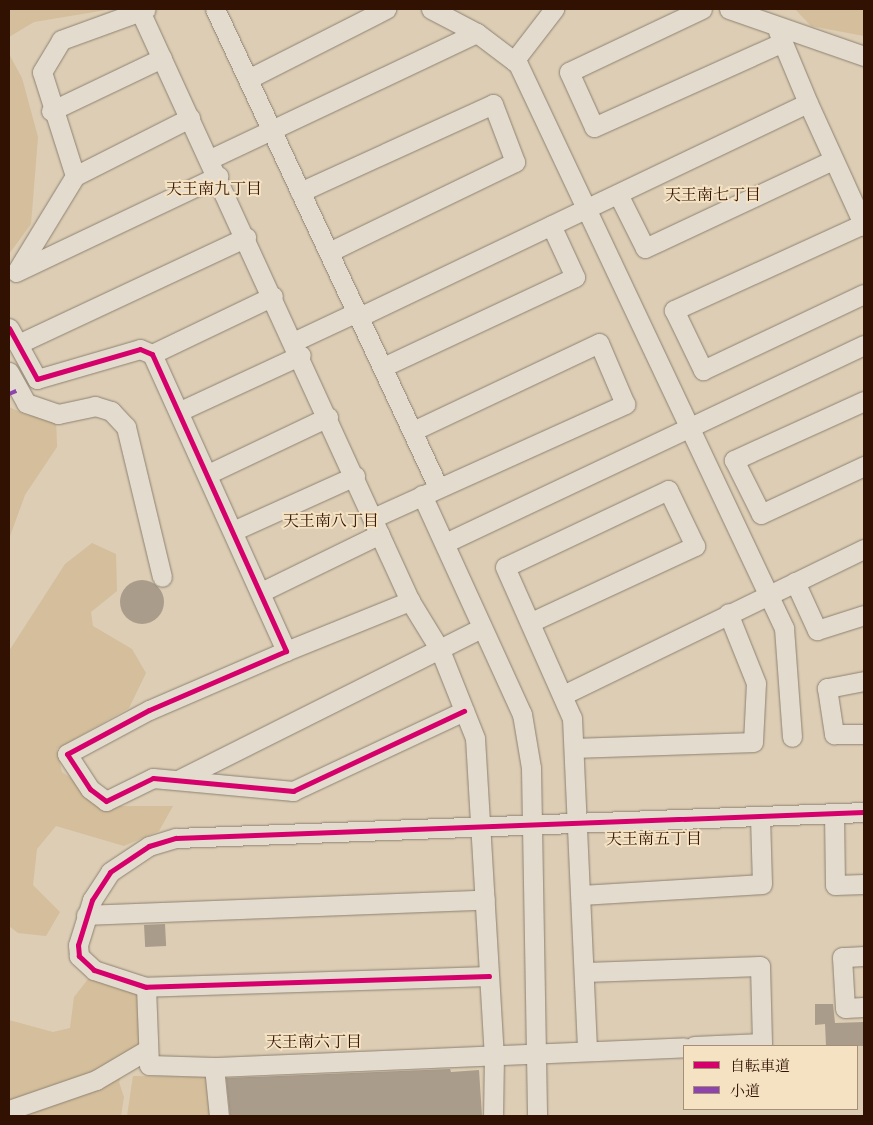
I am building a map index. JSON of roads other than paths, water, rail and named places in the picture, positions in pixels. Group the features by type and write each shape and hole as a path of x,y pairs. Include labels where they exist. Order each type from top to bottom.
{"street":[{"path":"248,79 386,9"},
{"path":"431,9 477,33 514,60 769,595 789,645 792,737"},
{"path":"514,60 554,9"},
{"path":"702,9 569,72 594,127 783,42"},
{"path":"729,9 775,23 864,56"},
{"path":"75,176 51,111 42,72 62,40 143,10 162,58 298,348 410,601 440,650 475,738 482,825 494,1055 493,1116"},
{"path":"221,11 271,132 413,432 445,543 481,628 522,714 531,768 537,1116"},
{"path":"775,23 808,104 864,225 674,310 703,370 864,294"},
{"path":"210,159 271,132 477,33"},
{"path":"51,111 162,58"},
{"path":"300,192 493,104 516,162 329,252"},
{"path":"180,411 358,315 808,104"},
{"path":"13,274 75,176 190,118"},
{"path":"618,194 645,248 833,160"},
{"path":"13,274 218,176"},
{"path":"384,368 575,277 551,226"},
{"path":"246,236 13,344 36,379 140,349 152,354 180,411 286,651"},
{"path":"152,354 274,296"},
{"path":"261,592 376,526 430,491 625,404 598,343 413,432"},
{"path":"445,543 864,345"},
{"path":"9,372 26,403 58,414 95,406 111,412 126,427 162,576"},
{"path":"864,401 734,460 761,514 864,466"},
{"path":"208,474 328,417"},
{"path":"234,531 354,476"},
{"path":"531,622 695,546 668,490 505,568 565,694 574,748 579,820 588,1050"},
{"path":"565,694 728,613 864,549"},
{"path":"795,582 816,630 864,615"},
{"path":"410,601 286,651 149,710 67,754 90,789 106,800 153,778 293,791 464,711"},
{"path":"574,748 753,742 756,683 728,613"},
{"path":"179,780 481,628"},
{"path":"864,681 828,688 834,734 864,734"},
{"path":"489,976 146,987 94,970 79,956 86,915 110,872 124,860 149,846 176,838 482,825 532,825 579,820 864,812"},
{"path":"834,814 835,885 864,884"},
{"path":"582,895 762,884 760,816"},
{"path":"86,915 485,900"},
{"path":"864,956 842,957 845,1008 864,1007"},
{"path":"584,972 760,966 762,1043 717,1045"},
{"path":"146,987 149,1065 214,1066 683,1047"},
{"path":"9,1110 96,1080 147,1050"},
{"path":"214,1066 220,1116"}],"district":[{"name":"天王南九丁目","path":"214,189"},
{"name":"天王南七丁目","path":"713,195"},
{"name":"天王南八丁目","path":"331,521"},
{"name":"天王南五丁目","path":"654,839"},
{"name":"天王南六丁目","path":"314,1042"}]}
